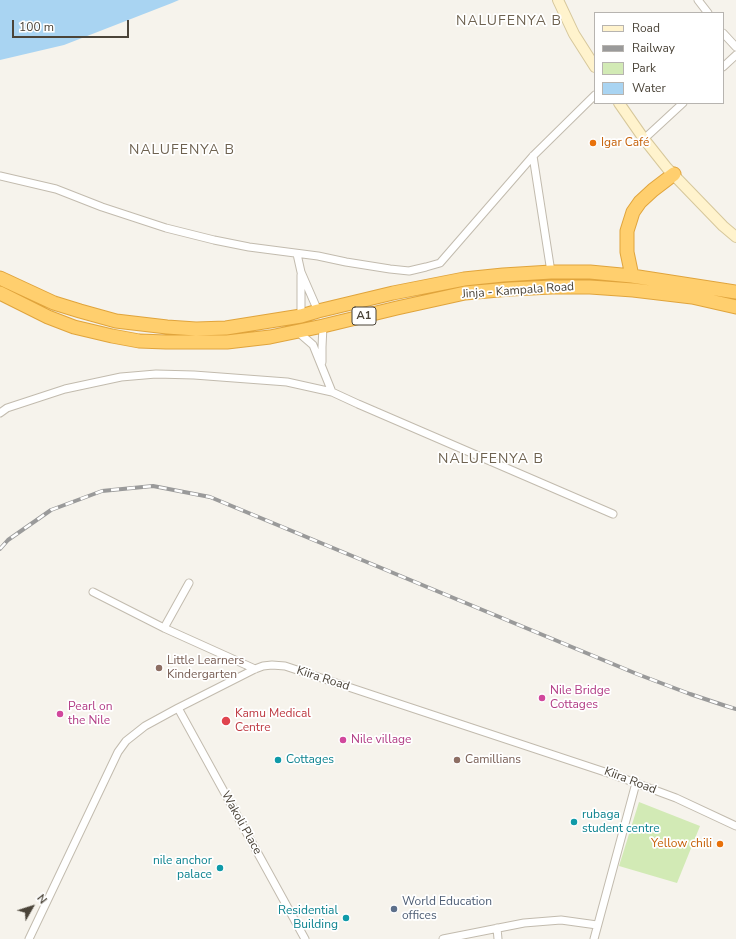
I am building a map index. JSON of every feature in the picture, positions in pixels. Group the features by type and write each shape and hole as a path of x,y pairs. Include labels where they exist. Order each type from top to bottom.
{"highway":[{"path":"632,276 627,252 627,231 633,212 640,202 674,174"},
{"name":"Jinja - Kampala Road","path":"0,278 54,303 116,321 196,329 226,328 301,316 393,293 464,279 503,275 551,272 590,272 632,276 736,292"},
{"name":"Jinja - Kampala Road","path":"0,293 48,317 74,327 139,341 166,342 227,342 270,337 298,332 465,293 531,288 590,287 633,290 692,297 736,307"}],"main road":[{"path":"558,0 574,34 594,65"},
{"path":"620,104 644,139 667,168 723,226 736,237"}],"street":[{"path":"698,0 707,12"},
{"path":"724,34 736,47"},
{"path":"724,66 736,55"},
{"path":"0,176 56,189 102,207 166,228 214,240 249,247 318,256 346,262 409,271 440,263 533,156 594,96"},
{"path":"644,139 683,104"},
{"path":"533,156 551,272"},
{"path":"297,254 301,272 318,311"},
{"path":"301,272 301,316"},
{"path":"322,368 323,326"},
{"path":"298,332 313,345 332,392"},
{"path":"0,413 8,408 65,388 121,377 156,374 194,375 287,382 332,392 365,408 613,514"},
{"path":"164,628 189,583"},
{"path":"93,592 164,628 255,669"},
{"name":"Kiira Road","path":"29,939 118,752 126,741 145,726 263,666 285,666 607,772 676,798 736,826"},
{"name":"Wakoli Place","path":"178,708 305,939"},
{"path":"594,939 636,783"},
{"path":"442,939 524,923 561,920 597,925"},
{"path":"497,928 498,939"}],"green space":[{"path":"639,802 700,826 677,883 619,866"}],"water":[{"path":"0,0 179,0 64,45 0,60"}],"railway":[{"path":"0,549 8,540 51,510 102,491 153,486 210,497 637,674 736,709"}],"place":[{"name":"Igar Café","path":"593,143"},
{"name":"Little Learners Kindergarten","path":"159,668"},
{"name":"Nile Bridge Cottages","path":"542,698"},
{"name":"Pearl on the Nile","path":"60,714"},
{"name":"Kamu Medical Centre","path":"226,721"},
{"name":"Nile village","path":"343,740"},
{"name":"Cottages","path":"278,760"},
{"name":"Camillians","path":"457,760"},
{"name":"rubaga student centre","path":"574,822"},
{"name":"Yellow chili","path":"720,844"},
{"name":"nile anchor palace","path":"220,868"},
{"name":"World Education offices","path":"394,909"},
{"name":"Residential Building","path":"346,918"}],"district":[{"name":"NALUFENYA B","path":"509,22"},
{"name":"NALUFENYA B","path":"182,151"},
{"name":"NALUFENYA B","path":"491,460"}]}
